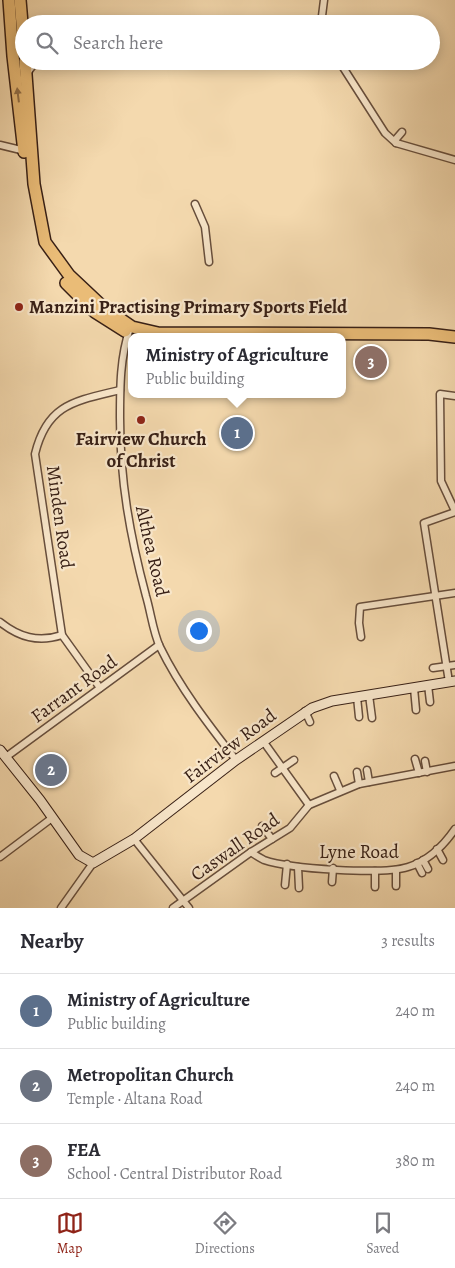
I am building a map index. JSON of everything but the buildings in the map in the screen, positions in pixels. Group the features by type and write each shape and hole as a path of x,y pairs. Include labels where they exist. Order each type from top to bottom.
{"highway":[{"path":"9,0 15,37"},
{"path":"19,70 28,151 45,242 60,265 87,293 136,333"},
{"path":"26,70 28,151"},
{"path":"130,329 158,333"},
{"path":"346,334 429,334 455,337"},
{"path":"346,340 426,341 455,345"}],"main road":[{"name":"Fairview Road","path":"93,863 134,839 236,760 305,711 332,701 452,682"},
{"path":"3,754 78,855 93,863"}],"street":[{"path":"322,15 324,0"},
{"path":"26,76 30,70"},
{"path":"345,70 385,133 396,143 455,160"},
{"path":"396,143 396,138 402,132"},
{"path":"0,145 28,151"},
{"path":"195,204 203,219 209,262"},
{"name":"Althea Road","path":"129,333 130,329"},
{"name":"Althea Road","path":"128,336 123,352 120,390 120,460 124,497 142,580 159,645 177,679 204,720 236,760"},
{"name":"Minden Road","path":"100,688 62,635 35,454 39,438 50,418 63,408 120,390"},
{"path":"452,682 446,666 424,523 455,512 441,481 439,450 440,394 455,396"},
{"path":"361,637 359,623 360,607 455,593"},
{"path":"0,622 14,633 33,639 54,638 62,635"},
{"name":"Farrant Road","path":"3,754 159,645"},
{"path":"433,668 455,665"},
{"path":"428,686 430,702"},
{"path":"414,688 416,710"},
{"path":"368,696 372,718"},
{"path":"357,697 359,717"},
{"path":"305,711 310,722"},
{"path":"263,741 309,805 340,790 359,784 455,766"},
{"path":"415,759 419,773"},
{"path":"276,773 294,760"},
{"path":"424,761 427,772"},
{"path":"367,770 369,782"},
{"path":"357,772 359,784"},
{"path":"334,776 340,790"},
{"path":"290,794 295,786"},
{"name":"Caswall Road","path":"173,908 251,852 290,828 309,805"},
{"path":"0,857 52,818"},
{"path":"262,826 272,839"},
{"name":"Lyne Road","path":"251,852 263,860 298,867 375,871 396,870 420,862 438,849 455,829"},
{"path":"134,839 189,908"},
{"path":"438,849 443,860"},
{"path":"420,862 428,869"},
{"path":"420,862 422,873"},
{"name":"Fairview Road","path":"61,908 93,863"},
{"path":"285,885 287,864"},
{"path":"298,867 300,888"},
{"path":"332,882 333,868"},
{"path":"396,870 396,886"},
{"path":"375,871 375,887"}],"place":[{"name":"Manzini Practising Primary Sports Field","path":"19,307"},
{"name":"FEA","path":"371,362"},
{"name":"Fairview Church of Christ","path":"141,420"},
{"name":"Ministry of Agriculture","path":"237,433"},
{"name":"Metropolitan Church","path":"51,770"}]}
